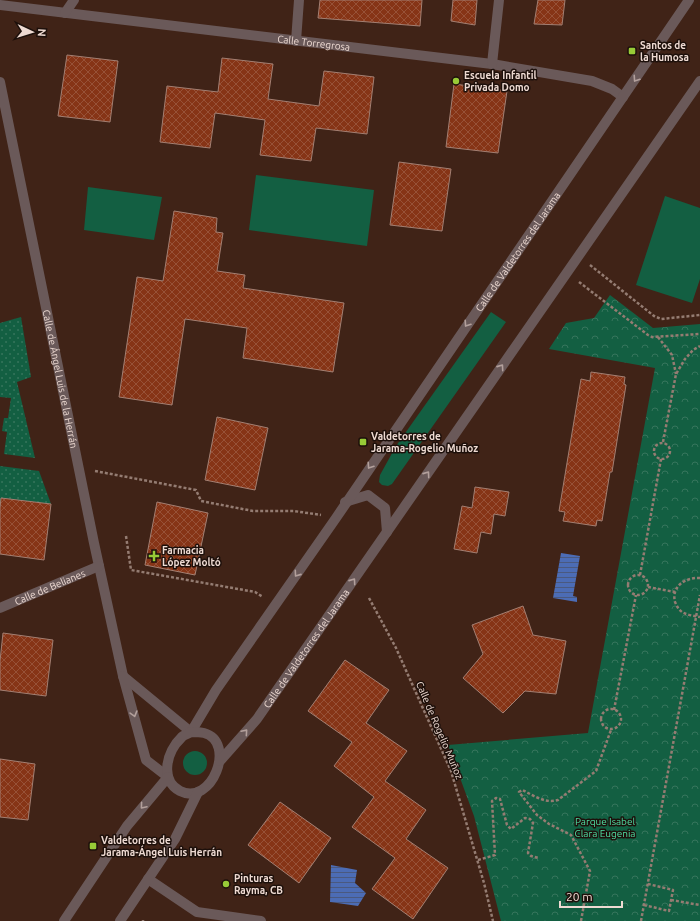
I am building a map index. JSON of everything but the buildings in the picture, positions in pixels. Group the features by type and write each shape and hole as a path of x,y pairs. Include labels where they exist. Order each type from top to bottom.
{"street":[{"path":"65,13 74,0"},
{"path":"296,41 299,0"},
{"path":"492,64 499,0"},
{"name":"Calle de Valdetorres del Jarama","path":"191,732 216,690 336,518 345,502 689,0"},
{"name":"Calle Torregrosa","path":"0,5 492,64 592,81 612,89 623,97"},
{"name":"Calle de Valdetorres del Jarama","path":"220,761 257,719 700,81"},
{"name":"Calle de Ángel Luis de la Herrán","path":"0,86 123,676 146,760 168,776"},
{"path":"345,502 368,495 385,508 387,532"},
{"name":"Calle de Belianes","path":"0,608 99,566"},
{"path":"123,676 191,732"},
{"path":"191,732 204,733 214,739 218,749 220,761 216,773 208,785 198,792 187,794 179,790 172,785 168,776 167,760 173,747 181,737 191,732"},
{"path":"64,921 127,826 168,776"},
{"path":"120,921 175,839 198,792"},
{"path":"148,879 197,912 261,921"}],"path":[{"path":"578,256 654,316 661,319 700,315"},
{"path":"567,273 648,335 657,337 700,334"},
{"path":"657,337 672,355 676,374"},
{"path":"663,442 676,374 684,359 693,350 700,346"},
{"path":"663,442 668,445 670,452 667,457 661,459 655,456 654,450 658,443 663,442"},
{"path":"640,575 661,459"},
{"path":"79,468 196,490 201,501 253,511 294,511 336,518"},
{"path":"126,536 131,570 255,592 276,605"},
{"path":"640,575 647,581 648,587 645,593 636,595 630,591 628,584 631,578 640,575"},
{"path":"698,616 683,613 678,609 674,598 678,585 685,580 700,578"},
{"path":"648,587 675,592"},
{"path":"614,710 636,595"},
{"path":"641,921 698,616 700,595"},
{"name":"Calle de Rogelio Muñoz","path":"370,598 396,648 451,771 478,860 493,921"},
{"path":"581,921 590,872 571,835 549,824 537,815 519,792 522,790 553,802 558,800 596,771 612,730 618,727 621,722 620,715 614,710 606,710 601,719 605,728 612,730"},
{"path":"478,860 496,855 492,800 496,798 500,799 507,825 511,829 525,818 530,819 533,824 528,853 531,856 539,858"},
{"path":"644,905 669,911 674,890 648,884"},
{"path":"671,900 700,905"}],"green space":[{"path":"256,175 374,190 367,246 249,230"},
{"path":"88,187 162,197 154,240 84,230"},
{"path":"665,196 700,208 700,279 692,303 636,285"},
{"name":"Parque Isabel Clara Eugenia","path":"610,295 653,328 700,324 700,921 501,921 474,816 448,745 588,733 655,368 549,349 566,323 594,318"},
{"path":"491,312 506,322 392,484 388,486 382,485 379,482 380,475 396,446"},
{"path":"21,317 31,377 17,382 35,458 4,454 7,432 2,431 4,418 8,418 11,398 0,397 0,323"},
{"path":"0,466 39,471 51,504 2,498 0,508"},
{"path":"195,751 203,755 207,763 203,771 195,775 187,771 183,763 187,755"}],"water":[{"path":"561,553 580,556 573,596 577,597 577,602 553,598"},
{"path":"331,865 357,870 355,883 366,893 358,906 330,902"}],"place":[{"name":"Santos de la Humosa","path":"632,51"},
{"name":"Escuela Infantil Privada Domo","path":"456,81"},
{"name":"Valdetorres de Jarama-Rogelio Muñoz","path":"363,442"},
{"name":"Farmacia López Moltó","path":"154,556"},
{"name":"Valdetorres de Jarama-Ángel Luis Herrán","path":"93,846"},
{"name":"Pinturas Rayma, CB","path":"226,884"}]}
